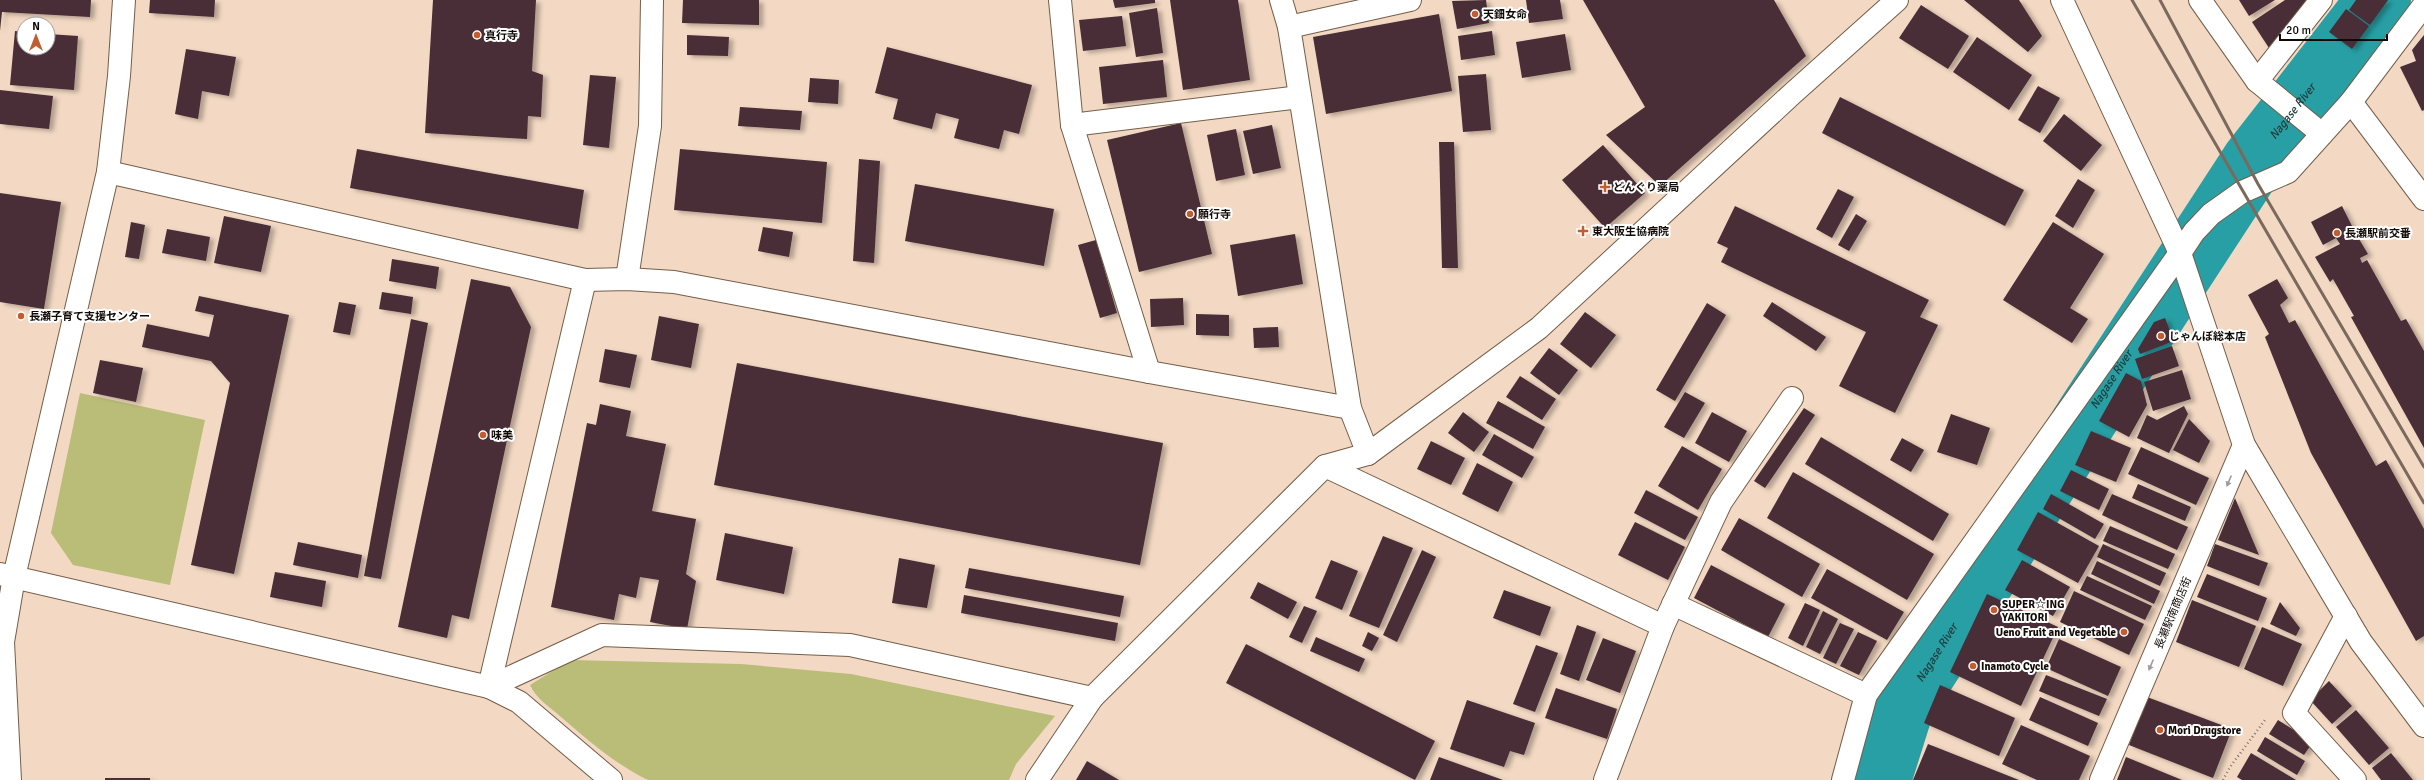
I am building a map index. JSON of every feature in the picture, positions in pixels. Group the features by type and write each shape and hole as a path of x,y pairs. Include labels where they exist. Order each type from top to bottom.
{"street":[{"path":"10,780 3,642 7,575 108,172 119,76 124,0"},
{"path":"628,279 650,126 652,0"},
{"path":"1060,0 1072,125 1149,372"},
{"path":"1281,0 1289,27 1350,408 1368,454"},
{"path":"1289,27 1410,0"},
{"path":"1037,780 1092,698 1326,466 1368,454 1539,328 1786,99 1897,0"},
{"path":"2062,0 2180,253 2244,445 2361,642 2424,726"},
{"path":"2200,0 2257,81 2322,134"},
{"path":"2257,81 2321,0"},
{"path":"1843,780 1866,695 2194,232 2211,214 2242,192 2288,172 2350,102 2424,5"},
{"path":"1072,125 1300,97"},
{"path":"2350,102 2424,199"},
{"path":"108,172 585,280 628,279 674,282 1149,372 1350,408"},
{"path":"489,687 585,280"},
{"path":"1605,780 1663,626 1720,502 1792,398"},
{"name":"長瀬駅南商店街","path":"2101,780 2244,445"},
{"path":"1326,466 1663,626"},
{"path":"7,575 489,687 519,702 611,780"},
{"path":"1673,604 1866,695"},
{"path":"2346,616 2294,713 2354,780"},
{"path":"489,687 602,635 850,645 1092,698"}],"path":[{"path":"2223,780 2230,767 2279,702 2294,713"}],"green space":[{"path":"80,393 205,420 170,585 73,565 51,533"},
{"path":"570,660 741,664 851,674 1055,716 1016,764 1009,780 648,780 624,767 603,752 536,695 530,685"}],"building":[{"path":"0,0 91,0 90,17 2,12 0,31"},
{"path":"150,0 215,0 214,17 149,13"},
{"path":"433,0 536,0 532,71 543,75 541,117 528,116 527,139 425,133"},
{"path":"683,0 759,0 759,25 682,23"},
{"path":"1113,0 1155,0 1155,3 1115,8"},
{"path":"1170,0 1238,0 1250,80 1183,90"},
{"path":"1486,0 1489,23 1457,29 1452,1"},
{"path":"1526,0 1560,0 1563,19 1529,23"},
{"path":"1583,0 1774,0 1806,56 1660,186 1606,135 1645,107"},
{"path":"1964,0 2019,0 2042,36 2028,52"},
{"path":"2239,0 2275,0 2249,16"},
{"path":"2285,0 2312,0 2269,48 2252,22"},
{"path":"2356,0 2388,0 2370,25 2349,10"},
{"path":"1921,5 1969,36 1948,69 1899,38"},
{"path":"1157,8 1163,53 1136,57 1129,13"},
{"path":"2346,9 2369,26 2352,49 2329,32"},
{"path":"1439,14 1452,91 1326,114 1313,37"},
{"path":"1122,16 1126,46 1083,51 1079,20"},
{"path":"15,31 16,56 56,56 56,35 78,36 74,90 10,85"},
{"path":"1492,31 1495,55 1461,60 1458,36"},
{"path":"1565,34 1571,70 1522,78 1516,42"},
{"path":"687,35 729,37 728,56 687,55"},
{"path":"2424,35 2424,110 2422,111 2400,67 2416,61 2412,50"},
{"path":"1977,37 2032,75 2009,110 1953,72"},
{"path":"887,47 1032,85 1019,134 1004,130 999,149 954,138 959,119 936,113 932,129 893,119 898,99 875,93"},
{"path":"186,49 236,57 229,96 202,91 198,119 175,114"},
{"path":"1163,60 1167,97 1103,104 1099,67"},
{"path":"1486,74 1491,130 1463,132 1458,76"},
{"path":"590,75 616,77 609,148 583,145"},
{"path":"810,78 839,80 838,104 808,102"},
{"path":"2038,86 2060,98 2040,133 2018,120"},
{"path":"0,90 53,96 49,129 0,124"},
{"path":"1840,97 2024,190 2005,226 1822,133"},
{"path":"740,107 802,111 800,130 738,126"},
{"path":"2064,114 2102,145 2081,171 2043,141"},
{"path":"1181,123 1212,254 1139,272 1107,140"},
{"path":"1272,125 1281,168 1253,174 1243,131"},
{"path":"1236,129 1245,175 1216,181 1207,135"},
{"path":"1439,142 1454,142 1458,268 1442,268"},
{"path":"1603,145 1645,193 1605,228 1562,180"},
{"path":"357,149 584,190 578,229 350,188"},
{"path":"680,149 827,162 822,223 674,210"},
{"path":"859,159 880,161 874,263 853,261"},
{"path":"2078,179 2095,190 2073,228 2055,216"},
{"path":"915,184 1054,209 1044,266 905,241"},
{"path":"1838,189 1854,197 1832,238 1816,229"},
{"path":"0,193 61,202 44,309 0,302"},
{"path":"1735,206 1929,300 1920,317 1938,325 1895,413 1839,386 1866,332 1721,262 1728,248 1717,243"},
{"path":"2342,206 2353,228 2346,232 2349,238 2356,234 2368,254 2360,258 2362,263 2367,260 2401,321 2406,319 2424,351 2424,448 2351,317 2354,316 2333,279 2330,282 2315,257 2340,244 2336,238 2323,245 2311,222"},
{"path":"1856,214 1867,221 1849,251 1838,245"},
{"path":"224,216 271,226 261,272 214,263"},
{"path":"131,222 145,225 139,259 125,257"},
{"path":"2053,222 2104,254 2070,308 2088,319 2072,343 2003,300"},
{"path":"763,227 793,232 789,257 758,251"},
{"path":"167,229 210,237 206,261 162,253"},
{"path":"1295,234 1303,284 1238,296 1230,245"},
{"path":"1096,240 1117,313 1100,318 1078,245"},
{"path":"392,259 439,267 436,289 389,281"},
{"path":"471,279 510,287 531,327 469,619 452,615 447,638 398,627"},
{"path":"2277,279 2288,298 2280,305 2289,323 2295,320 2376,466 2386,460 2424,529 2424,636 2416,641 2311,453 2265,337 2269,334 2248,295"},
{"path":"382,292 413,297 411,314 379,309"},
{"path":"199,296 289,315 234,574 191,565 230,383 211,361 142,347 147,324 209,337 214,315 195,311"},
{"path":"1183,298 1184,325 1151,327 1150,299"},
{"path":"339,302 356,305 350,335 333,332"},
{"path":"1772,302 1826,337 1816,351 1763,316"},
{"path":"1707,303 1726,315 1675,401 1656,390"},
{"path":"1585,312 1616,335 1591,368 1560,344"},
{"path":"1196,314 1229,315 1229,336 1196,335"},
{"path":"659,316 699,324 691,368 651,360"},
{"path":"2165,318 2174,341 2140,354 2138,349 2154,322"},
{"path":"411,319 428,323 381,579 364,576"},
{"path":"1278,327 1279,347 1254,348 1253,328"},
{"path":"2172,346 2179,366 2142,379 2135,359"},
{"path":"1549,348 1578,370 1559,395 1530,373"},
{"path":"605,349 637,355 630,388 599,382"},
{"path":"100,360 143,368 136,402 93,393"},
{"path":"737,363 1163,443 1140,565 714,485"},
{"path":"2182,370 2191,399 2153,411 2144,382"},
{"path":"2126,373 2141,381 2147,405 2129,437 2099,421"},
{"path":"1520,376 1556,399 1542,420 1506,397"},
{"path":"1685,392 1705,403 1684,438 1664,427"},
{"path":"1498,401 1545,427 1533,449 1486,423"},
{"path":"600,404 631,411 626,436 666,444 652,511 696,519 686,574 696,581 687,629 650,622 659,580 640,577 636,598 619,594 614,620 551,607 587,423 596,425"},
{"path":"2184,406 2188,414 2169,453 2137,438 2147,415 2157,420"},
{"path":"1804,408 1815,415 1765,488 1754,481"},
{"path":"1463,412 1489,432 1474,452 1448,433"},
{"path":"1712,412 1747,431 1729,462 1695,443"},
{"path":"1951,414 1990,428 1977,465 1937,452"},
{"path":"2189,419 2210,441 2199,463 2173,450"},
{"path":"2091,431 2131,448 2116,482 2075,465"},
{"path":"1494,434 1534,457 1522,478 1482,455"},
{"path":"1821,437 1949,514 1933,541 1805,464"},
{"path":"1902,438 1924,450 1911,472 1890,460"},
{"path":"1431,441 1465,458 1451,485 1417,469"},
{"path":"1682,446 1722,469 1698,510 1658,486"},
{"path":"2141,447 2209,478 2196,505 2128,474"},
{"path":"1477,463 1513,482 1498,512 1462,494"},
{"path":"2071,470 2109,489 2099,510 2060,491"},
{"path":"1793,472 1934,554 1907,600 1767,518"},
{"path":"2138,484 2191,507 2185,521 2132,498"},
{"path":"1646,490 1698,517 1685,540 1634,513"},
{"path":"2051,494 2104,524 2095,539 2043,509"},
{"path":"2112,494 2188,527 2177,550 2102,515"},
{"path":"2235,498 2259,555 2218,540"},
{"path":"2038,512 2099,546 2078,583 2017,550"},
{"path":"1739,518 1820,564 1802,597 1721,550"},
{"path":"1635,522 1685,547 1668,580 1618,555"},
{"path":"2110,526 2175,554 2168,569 2103,541"},
{"path":"725,533 793,547 784,594 716,580"},
{"path":"1383,536 1413,548 1379,628 1349,616"},
{"path":"298,542 362,555 358,578 293,565"},
{"path":"2103,544 2166,573 2160,586 2097,557"},
{"path":"2215,544 2268,563 2259,586 2207,566"},
{"path":"1422,550 1436,557 1397,642 1383,635"},
{"path":"899,558 935,565 927,608 892,603"},
{"path":"1331,560 1358,571 1342,610 1315,598"},
{"path":"2022,560 2070,587 2053,616 2005,590"},
{"path":"2097,561 2160,591 2154,604 2091,574"},
{"path":"1711,565 1785,604 1768,637 1694,598"},
{"path":"969,568 1124,596 1120,617 965,588"},
{"path":"1827,569 1904,612 1887,640 1811,598"},
{"path":"275,572 326,581 322,607 270,597"},
{"path":"2207,574 2267,598 2258,621 2197,597"},
{"path":"2087,576 2152,606 2145,620 2080,590"},
{"path":"1258,582 1297,602 1288,619 1250,598"},
{"path":"1504,590 1551,607 1540,636 1493,618"},
{"path":"2074,591 2144,624 2129,655 2060,622"},
{"path":"1987,594 2058,627 2021,706 1950,672"},
{"path":"964,595 1118,623 1115,641 961,613"},
{"path":"2192,600 2256,626 2239,667 2176,642"},
{"path":"2280,602 2300,628 2296,636 2270,624"},
{"path":"1805,603 1820,610 1803,646 1788,638"},
{"path":"1304,606 1317,611 1302,643 1289,637"},
{"path":"1823,611 1838,619 1820,654 1806,647"},
{"path":"1840,623 1854,629 1836,664 1823,658"},
{"path":"1577,625 1596,632 1579,681 1560,674"},
{"path":"2262,627 2302,644 2283,686 2244,669"},
{"path":"1368,632 1379,638 1372,651 1362,646"},
{"path":"1858,632 1877,641 1859,675 1840,666"},
{"path":"1316,637 1365,659 1359,672 1310,651"},
{"path":"1603,638 1636,651 1620,693 1586,680"},
{"path":"2059,639 2121,667 2108,696 2046,668"},
{"path":"1246,644 1435,741 1415,780 1226,683"},
{"path":"1536,645 1558,653 1535,712 1513,704"},
{"path":"2046,675 2107,699 2099,716 2039,691"},
{"path":"2329,681 2352,706 2332,724 2310,700"},
{"path":"1940,685 2015,718 1999,756 1924,723"},
{"path":"1556,688 1617,709 1607,739 1545,718"},
{"path":"2040,697 2098,723 2088,746 2029,720"},
{"path":"2147,697 2232,729 2213,778 2129,745"},
{"path":"1467,700 1535,723 1524,755 1510,751 1504,767 1450,749"},
{"path":"2356,710 2389,748 2369,765 2336,727"},
{"path":"2278,720 2313,742 2304,755 2269,734"},
{"path":"2021,725 2090,756 2079,780 2037,780 2002,764"},
{"path":"2265,737 2305,761 2297,775 2257,751"},
{"path":"1928,744 2019,780 1913,780"},
{"path":"2251,753 2296,780 2242,780 2237,777"},
{"path":"2391,753 2413,780 2381,780 2372,768"},
{"path":"1439,757 1503,780 1430,780"},
{"path":"2126,757 2182,780 2117,780"},
{"path":"1087,761 1119,780 1076,780"},
{"path":"105,778 150,778 150,780 105,780"}],"waterway":[{"name":"Nagase River","path":"1879,780 1902,707 2092,409 2253,162 2379,0"}],"railway":[{"path":"2132,0 2424,503"},
{"path":"2160,0 2258,184 2424,467"}],"place":[{"name":"天鈿女命","path":"1475,14"},
{"name":"真行寺","path":"477,35"},
{"name":"どんぐり薬局","path":"1605,187"},
{"name":"願行寺","path":"1190,214"},
{"name":"東大阪生協病院","path":"1583,231"},
{"name":"長瀬駅前交番","path":"2337,233"},
{"name":"長瀬子育て支援センター","path":"21,316"},
{"name":"じゃんぼ総本店","path":"2161,336"},
{"name":"味美","path":"483,435"},
{"name":"SUPER☆ING YAKITORI","path":"1994,610"},
{"name":"Ueno Fruit and Vegetable","path":"2124,632"},
{"name":"Inamoto Cycle","path":"1973,666"},
{"name":"Mori Drugstore","path":"2160,730"}]}
